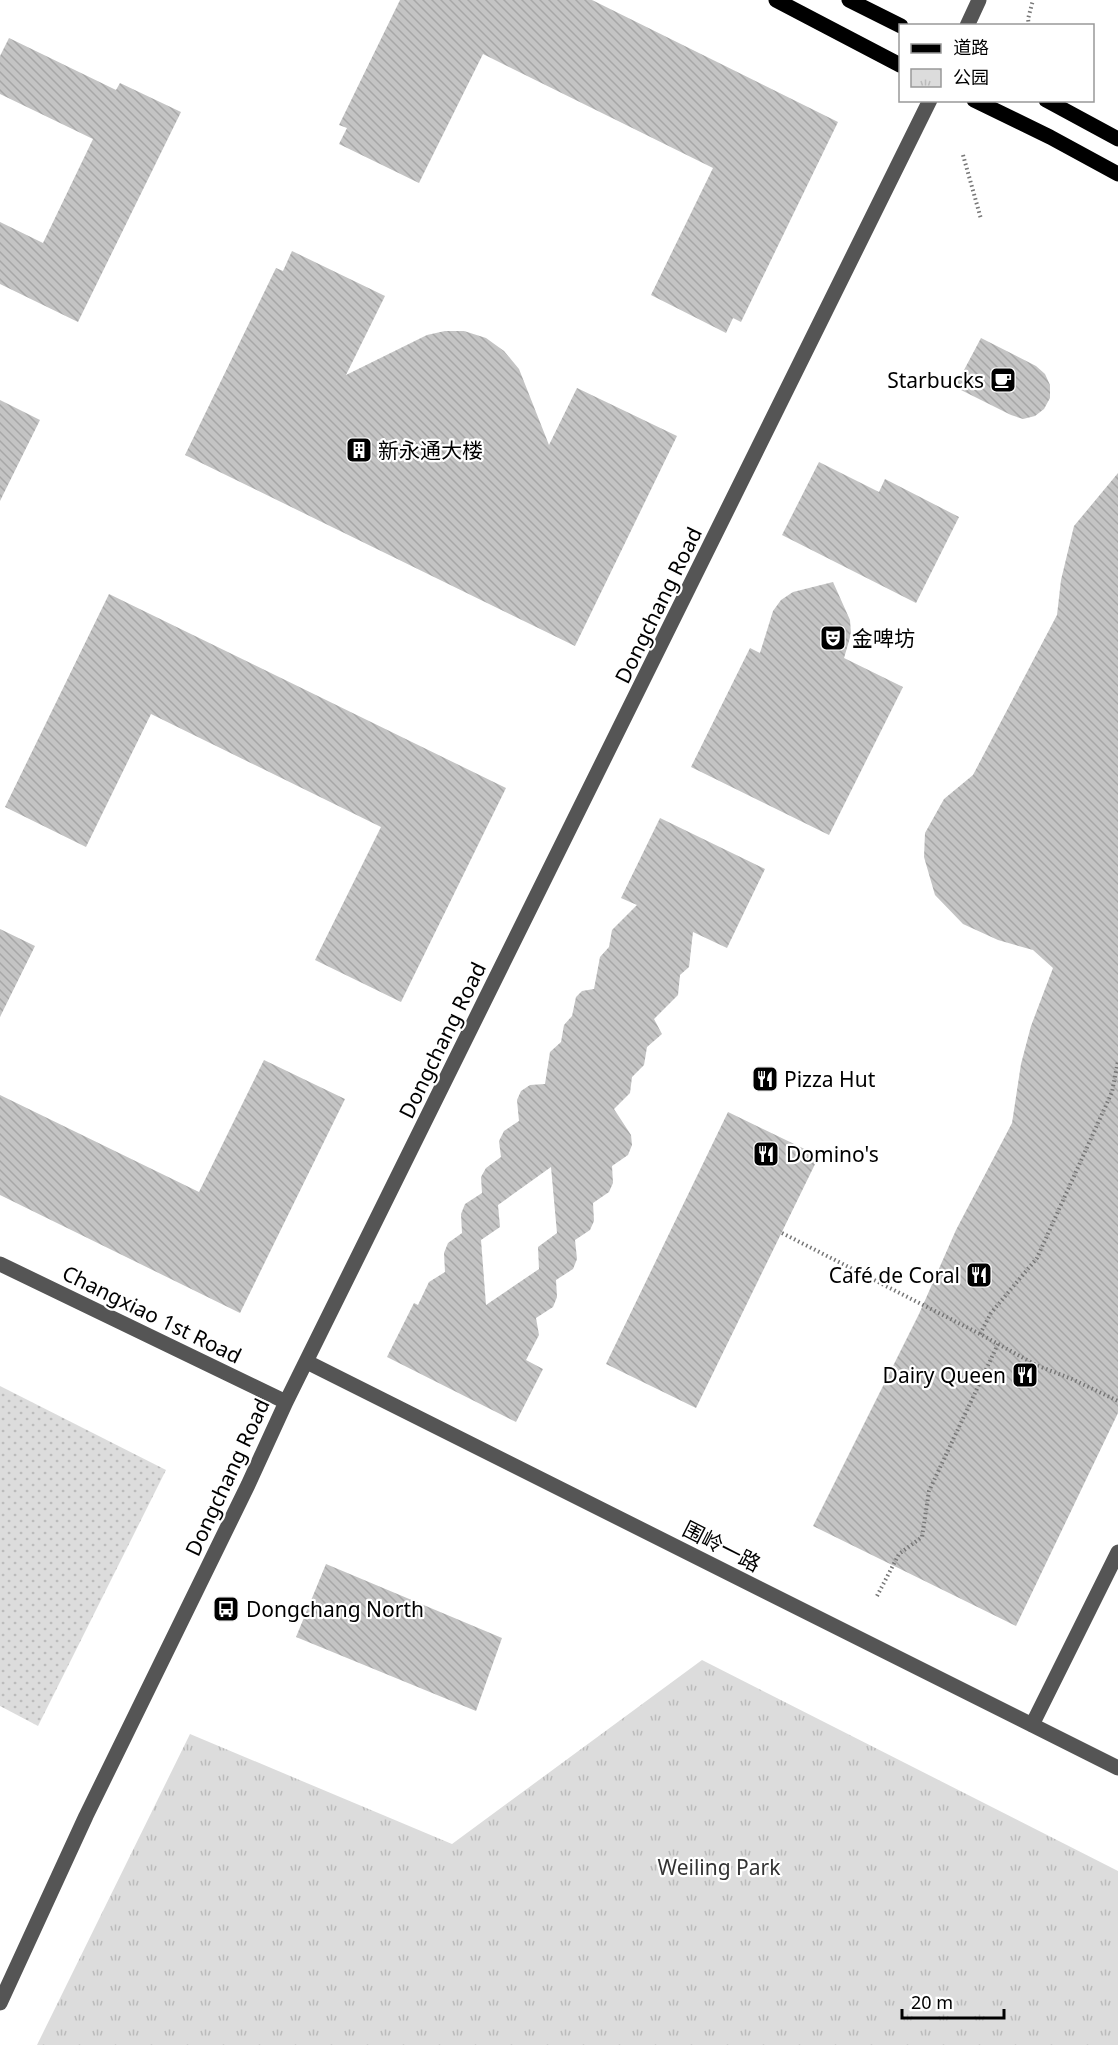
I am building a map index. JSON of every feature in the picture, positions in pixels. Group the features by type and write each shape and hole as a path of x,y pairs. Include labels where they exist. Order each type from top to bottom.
{"main road":[{"path":"776,0 899,64"},
{"path":"849,0 899,25"},
{"path":"978,102 1118,174"},
{"path":"1050,102 1118,139"}],"street":[{"path":"968,24 979,0"},
{"name":"Dongchang Road","path":"0,2003 86,1816 248,1485 286,1402 929,102"},
{"name":"Changxiao 1st Road","path":"0,1264 286,1402"},
{"name":"围岭一路","path":"307,1362 1118,1768"},
{"path":"1032,1725 1118,1552"}],"path":[{"path":"1029,24 1033,0"},
{"path":"963,155 981,219"},
{"path":"980,1334 991,1313 1037,1258 1112,1092 1118,1060"},
{"path":"782,1233 1036,1365 1118,1401"},
{"path":"877,1596 899,1554 922,1537 929,1491 998,1344"}],"green space":[{"path":"0,1386 166,1470 38,1726 0,1706"},
{"name":"Weiling Park","path":"702,1660 1118,1871 1118,2045 37,2045 190,1734 452,1844"}],"building":[{"path":"400,0 592,0 838,122 741,322 733,318 726,333 651,295 713,168 483,54 419,183 339,144 347,128 339,125"},
{"path":"9,38 116,90 120,83 181,112 78,322 0,284 0,222 43,243 93,139 0,94 0,56"},
{"name":"新永通大楼","path":"292,251 385,296 346,375 427,335 445,331 464,331 486,338 504,351 519,369 549,445 577,388 677,436 575,646 185,455 276,268 283,271"},
{"name":"Starbucks","path":"981,338 1036,366 1045,374 1050,385 1050,398 1044,409 1035,416 1023,419 955,387"},
{"path":"0,400 40,420 0,501"},
{"path":"819,462 879,492 885,479 959,517 916,603 782,535"},
{"path":"1118,473 1118,1413 1016,1626 813,1526 919,1314 956,1230 1012,1123 1021,1064 1031,1026 1053,968 1033,950 998,940 963,924 935,895 924,857 925,833 944,799 973,775 1057,615 1061,580 1074,526"},
{"path":"833,582 850,620 851,634 844,658 903,687 829,835 691,767 750,648 760,653 773,611 781,600 793,592"},
{"path":"109,594 506,788 401,1002 315,960 381,827 151,714 86,847 5,807"},
{"path":"660,818 765,869 727,948 693,932 689,967 680,975 678,995 654,1019 662,1034 647,1047 644,1065 632,1077 630,1093 614,1109 631,1135 632,1145 628,1155 612,1166 613,1183 609,1192 593,1203 594,1221 590,1230 575,1240 577,1259 573,1269 556,1280 557,1297 553,1307 536,1318 539,1335 526,1360 543,1369 516,1422 387,1357 414,1303 418,1305 429,1282 445,1272 444,1253 448,1243 462,1233 461,1214 465,1204 482,1193 481,1177 486,1168 501,1157 499,1141 504,1131 519,1121 517,1100 521,1091 530,1085 545,1084 550,1052 561,1042 564,1025 572,1016 576,997 582,991 594,989 600,957 609,947 612,930 637,905 621,898","holes":["551,1167 557,1233 538,1247 539,1269 486,1305 481,1240 500,1227 498,1205"]},
{"path":"0,929 35,946 0,1017"},
{"path":"264,1060 345,1099 240,1313 0,1195 0,1095 199,1192"},
{"path":"728,1112 819,1156 696,1408 606,1364"},
{"path":"326,1564 502,1638 476,1711 296,1637"}],"place":[{"name":"Starbucks","path":"1003,380"},
{"name":"新永通大楼","path":"359,450"},
{"name":"金啤坊","path":"833,638"},
{"name":"Pizza Hut","path":"765,1079"},
{"name":"Domino's","path":"766,1154"},
{"name":"Café de Coral","path":"979,1275"},
{"name":"Dairy Queen","path":"1025,1375"},
{"name":"Dongchang North","path":"226,1609"}]}
